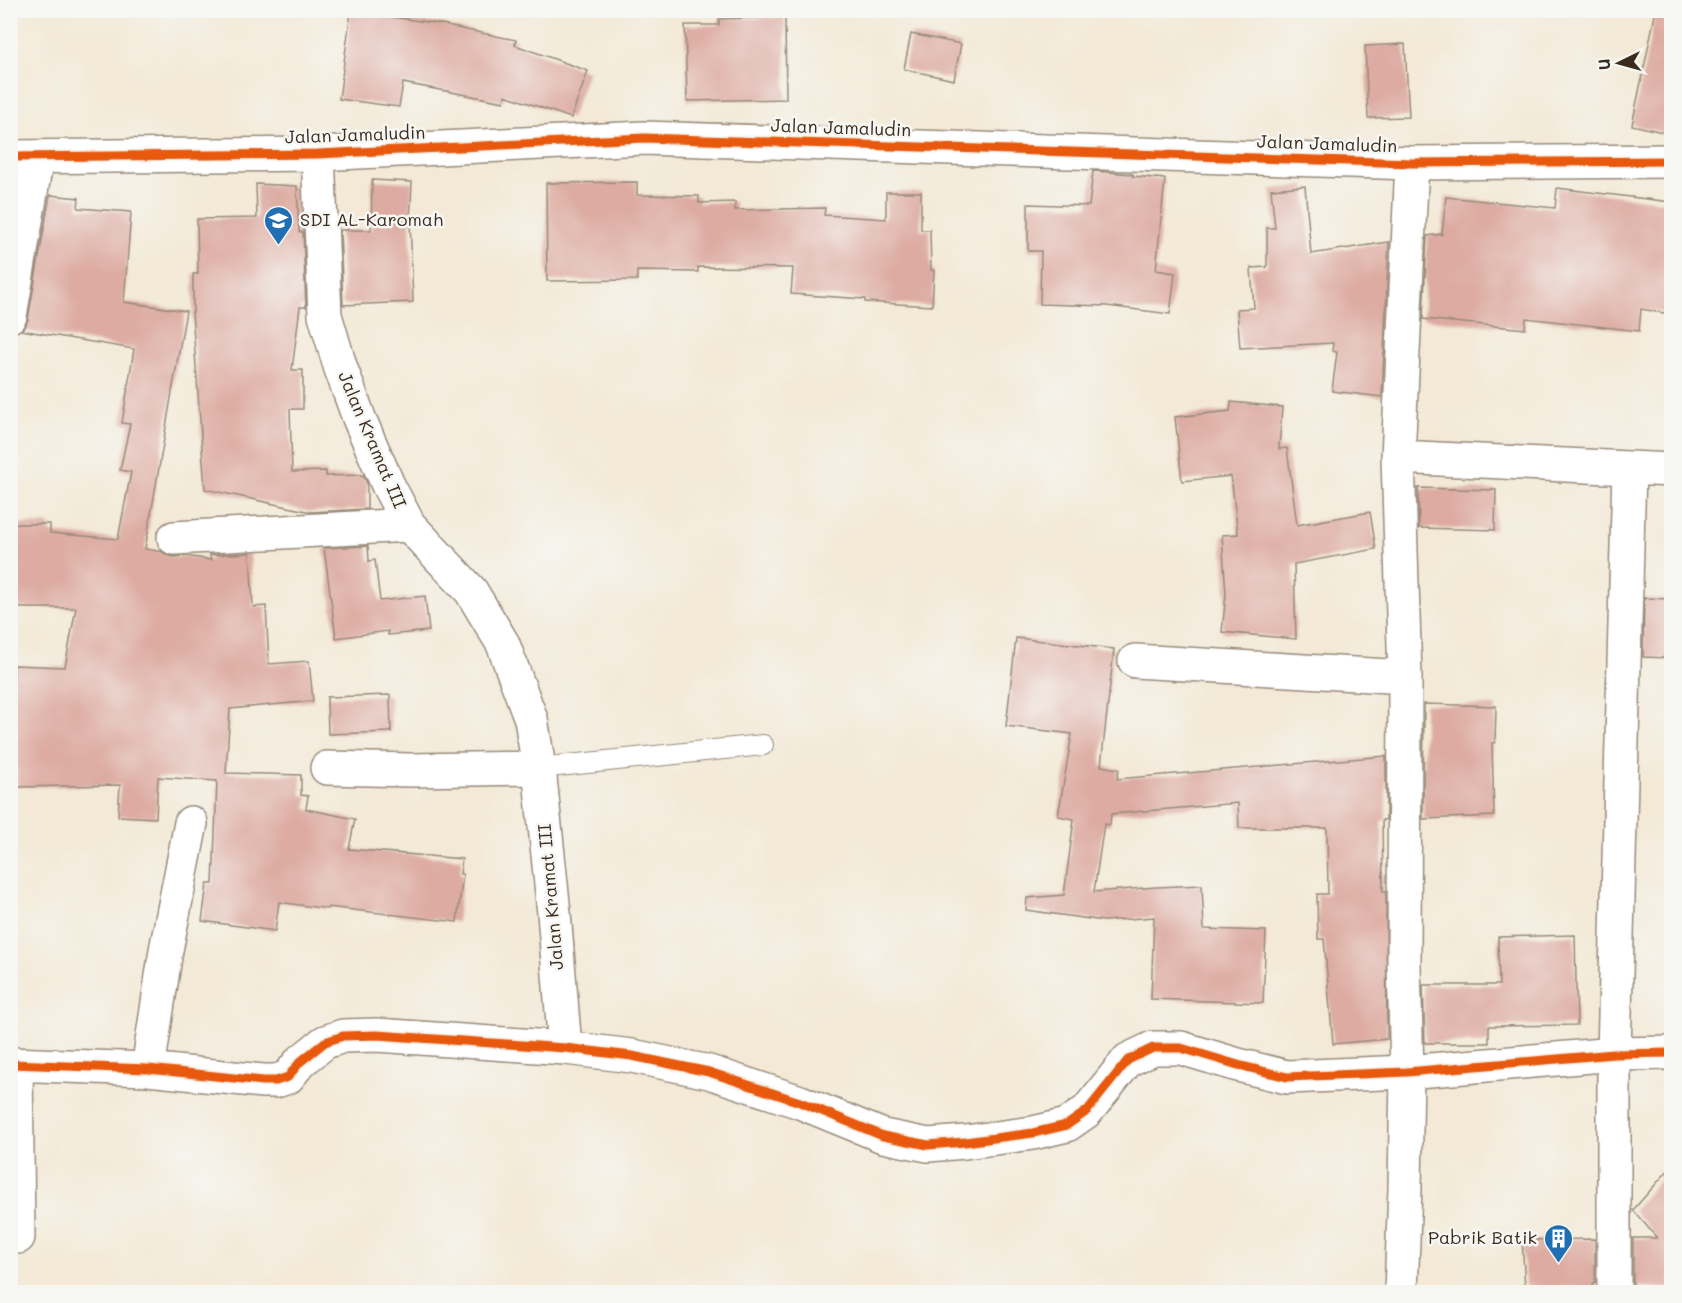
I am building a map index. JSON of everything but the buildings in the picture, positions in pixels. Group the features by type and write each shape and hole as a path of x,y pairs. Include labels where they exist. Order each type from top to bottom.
{"street":[{"name":"Jalan Jamaludin","path":"24,157 318,154 644,138 1412,163 1671,161"},
{"name":"Jalan Kramat III","path":"318,154 326,315 340,366 359,418 388,485 409,525 471,591 503,644 531,719 539,768 553,901 565,1048"},
{"path":"10,316 24,157"},
{"path":"1401,1293 1407,1072 1404,965 1405,677 1398,457 1412,163"},
{"path":"1398,457 1671,470"},
{"path":"1614,1293 1614,1054 1629,468"},
{"path":"174,538 409,525"},
{"path":"1135,662 1405,677"},
{"path":"327,768 411,770 539,768"},
{"path":"148,1069 165,950 191,823"},
{"path":"18,1237 13,1064 148,1069 262,1082 288,1077 300,1062 325,1042 343,1036 376,1035 565,1048 632,1056 709,1072 800,1102 883,1136 928,1145 1034,1133 1066,1125 1087,1111 1128,1060 1154,1048 1181,1048 1287,1077 1407,1072 1614,1054 1671,1053"}],"lane":[{"path":"539,768 763,745"}],"cycle path":[{"path":"10,157 318,154 644,138 1412,163 1672,161"},
{"path":"10,1064 148,1069 276,1081 288,1077 300,1062 325,1042 343,1036 377,1035 565,1048 632,1056 709,1072 800,1102 883,1136 928,1145 1033,1133 1067,1125 1087,1111 1128,1060 1153,1048 1181,1048 1287,1077 1407,1072 1614,1054 1672,1053"}],"place":[{"name":"SDI AL-Karomah","path":"279,246"},
{"name":"Pabrik Batik","path":"1558,1264"}]}
